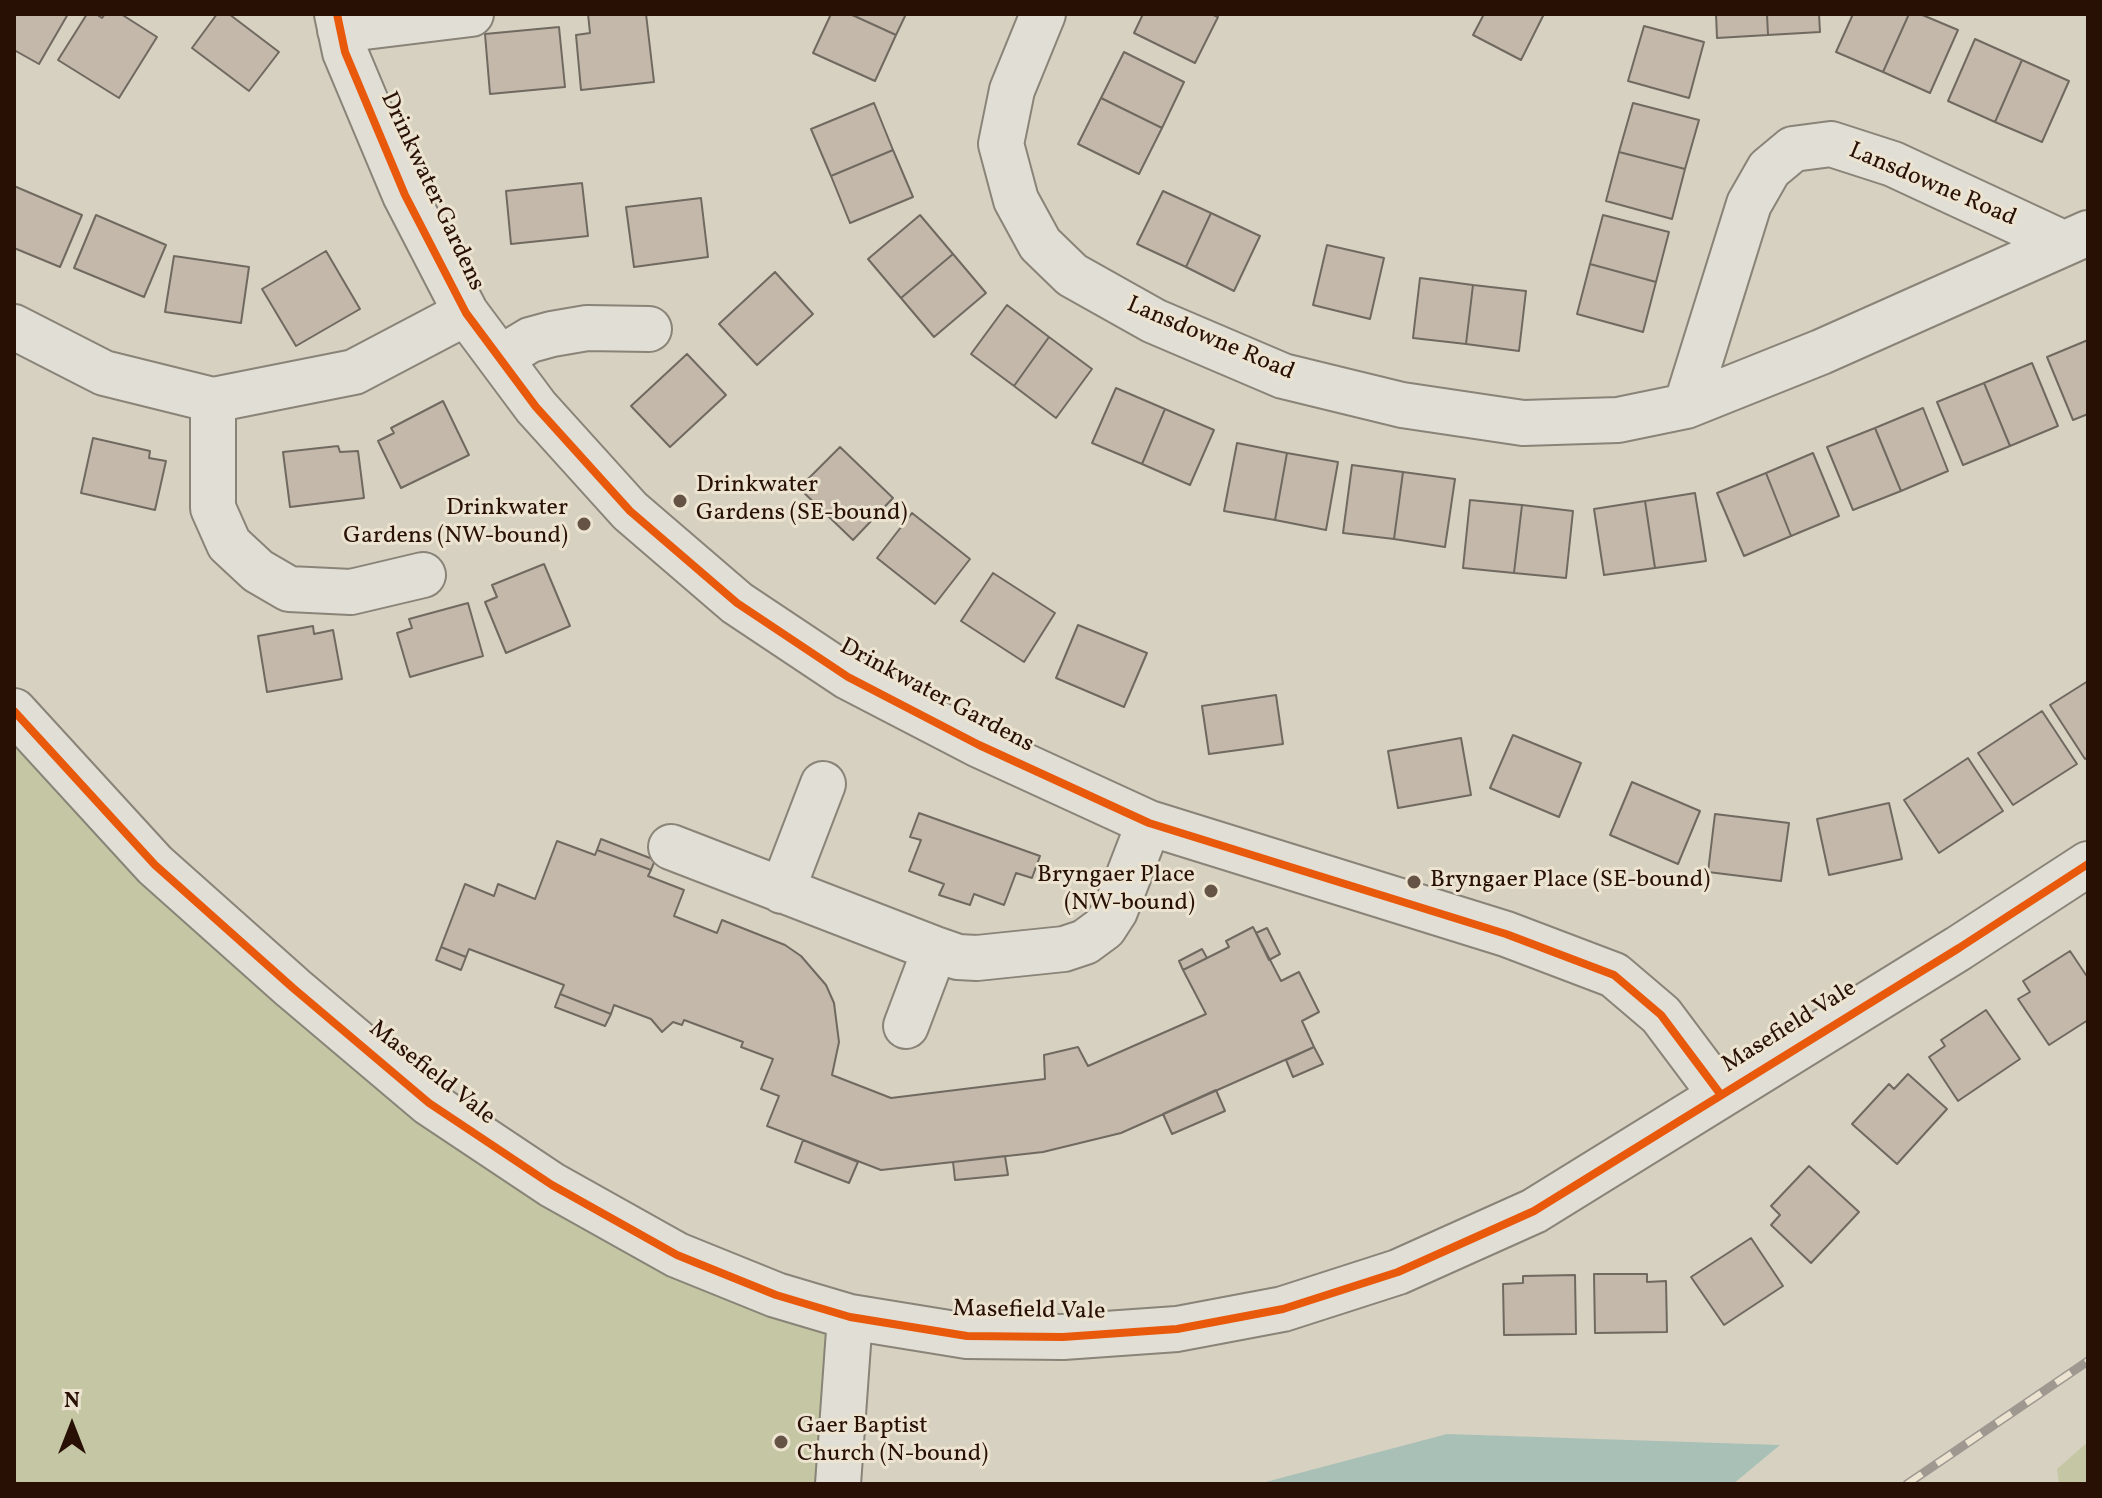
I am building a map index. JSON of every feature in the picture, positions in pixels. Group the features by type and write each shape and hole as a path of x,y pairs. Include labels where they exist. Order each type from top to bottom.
{"street":[{"path":"338,22 471,14"},
{"name":"Lansdowne Road","path":"1043,14 1012,90 1001,144 1016,200 1040,244 1072,275 1154,321 1283,376 1402,405 1523,423 1618,420 1686,406 1821,352 2076,238"},
{"name":"Drinkwater Gardens","path":"338,22 345,52 405,195 466,313 536,407 630,511 737,603 848,677 979,745 1149,823 1506,934 1614,975 1661,1015 1721,1095"},
{"name":"Lansdowne Road","path":"1686,406 1749,204 1769,169 1793,149 1831,144 1893,164 2076,238"},
{"path":"14,327 104,373 213,400 354,372 466,313"},
{"path":"500,358 530,340 552,334 587,328 649,329"},
{"path":"213,400 213,508 229,544 258,571 289,589 351,592 423,575"},
{"name":"Masefield Vale","path":"14,711 155,865 293,988 429,1103 552,1185 677,1255 776,1295 850,1317 967,1336 1063,1337 1177,1329 1283,1309 1398,1272 1534,1211 1959,948 2088,864"},
{"path":"782,891 823,784"},
{"path":"671,847 935,949 958,957 977,958 1064,949 1085,942 1104,928 1115,911 1149,823"},
{"path":"906,1026 935,949"},
{"path":"838,1484 850,1317"}],"green space":[{"path":"14,711 44,746 552,1185 850,1317 838,1484 14,1484"},
{"path":"2088,1442 2088,1484 2059,1484 2057,1469"}],"shaded area":[{"path":"1447,1434 1780,1445 1733,1484 1258,1484"}],"building":[{"path":"14,14 68,14 39,64 14,50"},
{"path":"87,14 102,18 105,14 121,14 157,37 119,98 58,60"},
{"path":"217,14 229,14 279,52 249,91 192,48"},
{"path":"588,14 646,14 654,82 581,90 576,35 590,33"},
{"path":"831,14 850,14 896,35 875,81 813,53"},
{"path":"850,14 906,14 896,35"},
{"path":"1143,14 1211,14 1218,17 1195,63 1134,33"},
{"path":"1484,14 1544,14 1521,60 1473,35"},
{"path":"1716,14 1767,14 1768,35 1717,38"},
{"path":"1767,14 1819,14 1820,32 1768,35"},
{"path":"1853,14 1909,14 1883,72 1836,52"},
{"path":"1909,14 1920,14 1958,30 1930,93 1883,72"},
{"path":"1644,26 1704,42 1689,98 1628,81"},
{"path":"559,27 565,87 490,94 485,34"},
{"path":"1975,39 2022,60 1995,122 1948,101"},
{"path":"1124,52 1184,82 1162,128 1101,98"},
{"path":"2022,60 2069,81 2042,142 1995,122"},
{"path":"1101,98 1162,128 1139,174 1078,144"},
{"path":"874,103 893,150 831,176 811,129"},
{"path":"1633,103 1699,120 1685,169 1619,152"},
{"path":"893,150 913,197 850,223 831,176"},
{"path":"1619,152 1685,169 1672,219 1606,201"},
{"path":"582,183 588,236 511,244 506,191"},
{"path":"14,186 82,215 60,267 14,248"},
{"path":"1163,191 1211,213 1186,267 1137,244"},
{"path":"701,198 708,257 634,267 626,207"},
{"path":"1211,213 1260,236 1234,291 1186,267"},
{"path":"96,215 166,245 144,297 74,268"},
{"path":"920,215 953,254 901,298 868,259"},
{"path":"1603,215 1669,232 1656,282 1590,264"},
{"path":"1327,245 1384,258 1370,319 1313,305"},
{"path":"326,251 360,309 296,346 262,289"},
{"path":"953,254 986,293 934,337 901,298"},
{"path":"174,256 249,267 241,323 165,312"},
{"path":"1590,264 1656,282 1643,332 1577,314"},
{"path":"775,272 813,314 757,365 719,324"},
{"path":"1420,278 1473,285 1466,344 1413,338"},
{"path":"1473,285 1526,291 1519,351 1466,344"},
{"path":"1007,305 1049,337 1014,386 971,354"},
{"path":"1049,337 1092,369 1056,418 1014,386"},
{"path":"2088,340 2088,414 2073,420 2047,357"},
{"path":"687,354 726,395 670,447 631,406"},
{"path":"2032,363 2058,426 2010,446 1984,383"},
{"path":"1984,383 2010,446 1963,465 1937,402"},
{"path":"1116,388 1165,409 1142,464 1092,443"},
{"path":"443,401 469,455 401,488 378,441 394,433 391,428"},
{"path":"1923,408 1948,471 1901,491 1875,428"},
{"path":"1165,409 1214,430 1190,485 1142,464"},
{"path":"1875,428 1901,491 1853,510 1827,447"},
{"path":"93,438 150,451 149,458 166,461 155,510 81,493"},
{"path":"1237,443 1287,453 1275,520 1224,511"},
{"path":"338,446 340,452 358,451 364,498 290,507 283,452"},
{"path":"840,447 893,498 853,540 799,488"},
{"path":"1287,453 1338,462 1326,530 1275,520"},
{"path":"1813,453 1839,516 1791,536 1766,473"},
{"path":"1352,465 1403,472 1394,539 1343,533"},
{"path":"1403,472 1455,479 1445,547 1394,539"},
{"path":"1766,473 1791,536 1744,556 1717,493"},
{"path":"1695,493 1706,561 1655,568 1645,501"},
{"path":"1470,500 1522,505 1514,573 1463,568"},
{"path":"1645,501 1655,568 1604,575 1594,509"},
{"path":"1522,505 1573,511 1566,578 1514,573"},
{"path":"912,513 970,559 935,604 877,558"},
{"path":"544,564 570,626 506,653 485,602 497,597 492,585"},
{"path":"993,573 1055,613 1024,662 961,621"},
{"path":"468,603 483,656 410,677 397,633 412,628 409,619"},
{"path":"1078,625 1147,653 1124,707 1056,678"},
{"path":"313,626 314,634 333,630 342,679 267,692 258,636"},
{"path":"2088,681 2088,757 2085,759 2050,705"},
{"path":"1276,695 1283,744 1209,754 1202,706"},
{"path":"2042,711 2077,764 2013,805 1978,753"},
{"path":"1513,735 1581,763 1559,817 1490,788"},
{"path":"1461,738 1471,795 1398,808 1388,751"},
{"path":"1968,758 2003,811 1939,853 1904,800"},
{"path":"1632,782 1700,811 1678,864 1610,835"},
{"path":"1889,803 1902,859 1829,875 1817,819"},
{"path":"919,813 1040,856 1032,878 1016,873 1004,905 974,894 970,905 939,895 944,884 909,871 921,840 910,837"},
{"path":"1715,814 1789,823 1781,881 1708,872"},
{"path":"601,839 655,860 651,870 597,850"},
{"path":"557,841 595,855 597,850 651,870 648,876 684,890 674,916 717,933 722,920 785,945 801,956 826,985 834,1003 839,1042 832,1075 891,1098 1045,1079 1044,1055 1078,1047 1088,1066 1206,1014 1183,970 1229,947 1226,941 1253,927 1281,981 1299,972 1319,1012 1302,1021 1314,1047 1121,1133 1043,1152 881,1170 767,1126 779,1096 761,1089 773,1059 741,1047 743,1042 684,1020 682,1025 673,1022 662,1032 651,1019 614,1005 611,1014 560,994 564,985 469,949 466,957 441,947 465,884 494,896 498,884 535,899"},
{"path":"1267,928 1280,954 1269,960 1256,933"},
{"path":"441,947 466,957 461,970 436,960"},
{"path":"1202,949 1207,958 1183,970 1179,961"},
{"path":"2070,951 2088,978 2088,1020 2049,1045 2018,999 2030,992 2023,981"},
{"path":"560,994 611,1014 605,1026 555,1007"},
{"path":"1986,1010 2020,1059 1958,1101 1929,1057 1945,1046 1941,1040"},
{"path":"1314,1047 1323,1064 1293,1077 1286,1060"},
{"path":"1908,1074 1947,1109 1897,1164 1852,1124 1889,1084 1894,1089"},
{"path":"1216,1090 1225,1111 1172,1134 1163,1114"},
{"path":"803,1140 858,1162 849,1183 795,1162"},
{"path":"1005,1156 1008,1175 955,1180 953,1162"},
{"path":"1809,1166 1859,1212 1811,1263 1771,1225 1780,1215 1771,1206"},
{"path":"1751,1238 1783,1286 1724,1325 1691,1277"},
{"path":"1594,1274 1647,1274 1647,1282 1666,1281 1667,1332 1595,1333"},
{"path":"1575,1275 1576,1334 1504,1335 1503,1284 1523,1283 1523,1276"}],"railway":[{"path":"1907,1484 2088,1361"}],"cycle path":[{"path":"337,14 345,52 405,195 466,313 536,407 630,511 737,603 848,677 979,745 1149,823 1506,934 1614,975 1661,1015 1721,1095"},
{"path":"14,711 155,865 293,988 429,1103 552,1185 677,1255 776,1295 850,1317 967,1336 1063,1337 1177,1329 1283,1309 1398,1272 1534,1211 1959,948 2088,864"}],"place":[{"name":"Drinkwater Gardens (SE-bound)","path":"680,501"},
{"name":"Drinkwater Gardens (NW-bound)","path":"584,524"},
{"name":"Bryngaer Place (SE-bound)","path":"1414,882"},
{"name":"Bryngaer Place (NW-bound)","path":"1211,891"},
{"name":"Gaer Baptist Church (N-bound)","path":"781,1442"}]}
